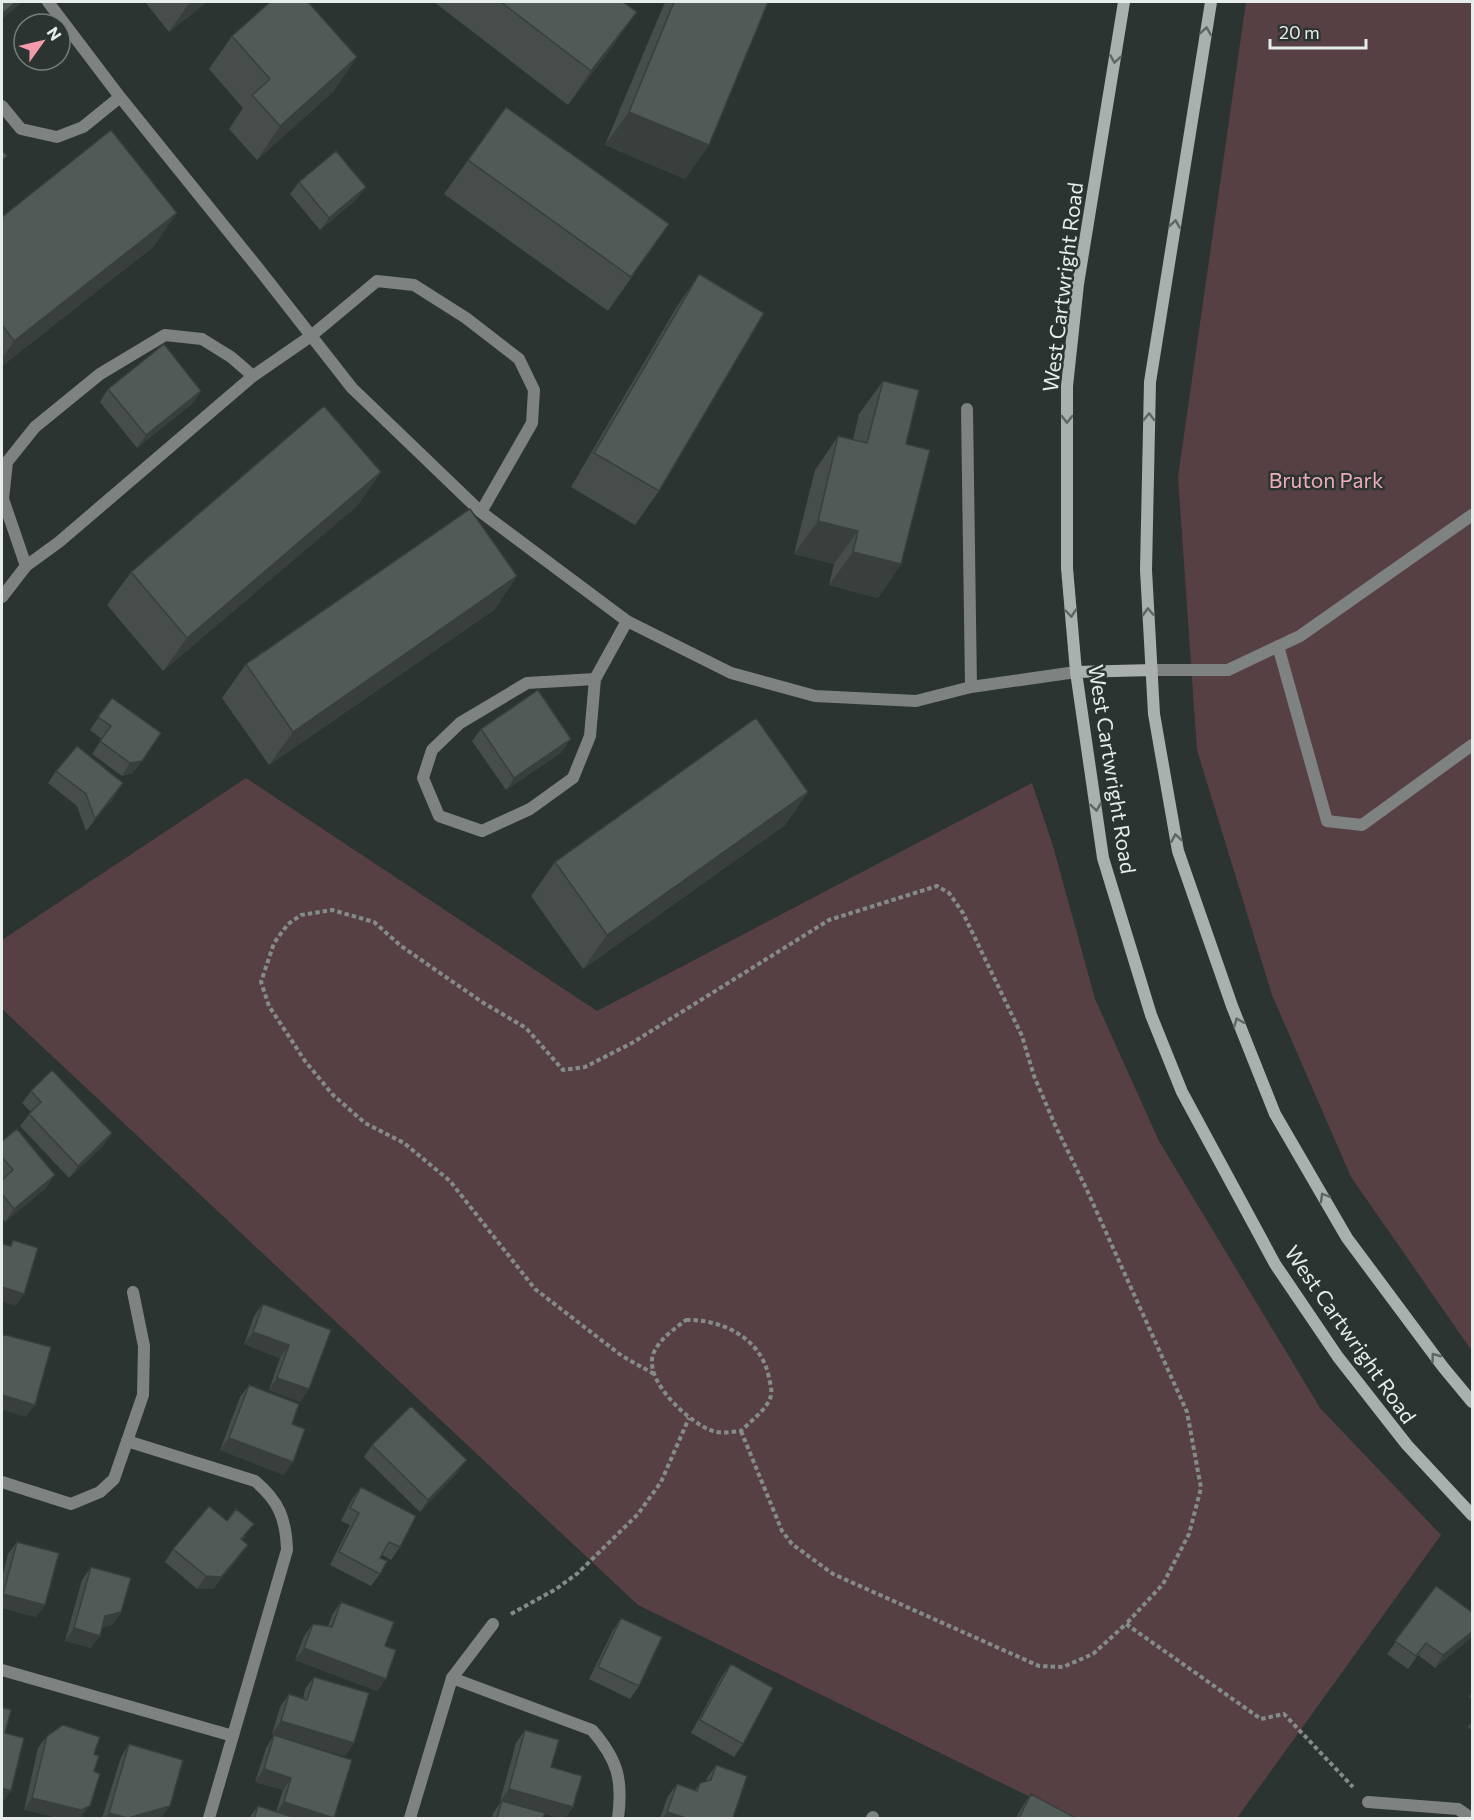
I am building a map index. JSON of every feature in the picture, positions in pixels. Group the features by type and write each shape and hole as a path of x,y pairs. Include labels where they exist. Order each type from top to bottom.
{"main road":[{"name":"West Cartwright Road","path":"1124,2 1078,284 1067,386 1067,568 1076,672 1103,858 1151,1014 1182,1092 1275,1264 1338,1357 1407,1445 1473,1515"},
{"path":"1211,2 1150,382 1146,570 1154,714 1178,851 1232,1006 1275,1114 1347,1238 1443,1367 1473,1402"},
{"path":"1076,672 1152,670"}],"street":[{"path":"48,2 120,97 352,388 481,512 627,621 731,673 815,696 916,701 971,687 1076,672"},
{"path":"2,106 21,129 57,137 83,127 120,97"},
{"path":"2,597 26,566 59,542 253,376 311,336 377,280 414,285 466,318 519,359 534,390 532,423 481,512"},
{"path":"26,566 3,499 7,462 35,427 100,374 165,335 202,339 231,357 253,376"},
{"path":"967,409 971,687"},
{"path":"1152,670 1228,670 1300,636 1473,515"},
{"path":"595,679 527,683 460,723 432,750 423,778 439,816 482,831 530,809 573,778 590,736 595,679 627,621"},
{"path":"1278,646 1327,821 1362,825 1473,745"},
{"path":"2,1482 71,1504 100,1492 114,1479 143,1395 144,1346 133,1292"},
{"path":"127,1441 255,1481 269,1492 280,1511 286,1531 287,1550 209,1818"},
{"path":"410,1818 452,1678 493,1624"},
{"path":"2,1670 233,1736"},
{"path":"452,1678 592,1730 605,1745 614,1762 621,1792 618,1818"},
{"path":"1368,1802 1458,1809 1471,1818"}],"path":[{"path":"654,1374 622,1356 535,1289 450,1181 404,1143 365,1123 333,1095 304,1061 269,1006 261,982 274,943 288,924 301,915 332,910 374,922 401,946 482,1002 526,1028 563,1070 585,1067 632,1043 829,920 937,886 949,893 963,914 1022,1036 1034,1076 1055,1125 1086,1188 1186,1412 1201,1488 1189,1534 1163,1584 1126,1624 1093,1654 1063,1667 1039,1666 833,1574 792,1544 782,1531 741,1431"},
{"path":"686,1320 702,1320 722,1324 744,1337 757,1351 767,1368 772,1391 769,1401 741,1431 713,1432 688,1418 660,1388 654,1374 653,1354 669,1332 686,1320"},
{"path":"493,1624 555,1589 578,1573 638,1514 661,1482 688,1418"},
{"path":"1126,1624 1261,1719 1284,1714 1368,1802"}],"green space":[{"name":"Bruton Park","path":"1246,2 1472,2 1472,1351 1351,1177 1272,995 1197,750 1178,477"},
{"path":"246,778 597,1011 1032,783 1053,846 1095,999 1159,1141 1320,1408 1441,1535 1237,1818 1073,1818 638,1605 2,1009 2,940"}],"building":[{"path":"2,2 16,2 2,14"},
{"path":"270,2 308,2 357,57 280,126 252,95 270,79 232,36"},
{"path":"501,2 623,2 637,12 591,71"},
{"path":"674,2 768,2 709,145 629,112"},
{"path":"506,107 669,224 631,277 468,160"},
{"path":"111,130 177,213 14,341 2,325 2,217"},
{"path":"2,150 7,156 2,160"},
{"path":"336,151 366,187 329,218 299,182"},
{"path":"699,274 764,313 659,491 594,453"},
{"path":"164,344 201,391 146,435 108,389"},
{"path":"883,381 919,390 906,444 930,450 901,564 853,552 858,531 818,521 838,436 867,443"},
{"path":"324,406 381,472 187,638 131,572"},
{"path":"470,509 517,576 293,732 246,664"},
{"path":"538,690 571,739 514,778 481,729"},
{"path":"112,698 161,733 142,761 130,763 100,741 111,726 98,717"},
{"path":"756,718 808,792 607,935 555,862"},
{"path":"77,746 123,783 95,819 86,794 56,771"},
{"path":"52,1070 112,1133 78,1166 29,1114 41,1102 31,1091"},
{"path":"17,1129 55,1175 14,1209 2,1194 2,1180 13,1170 2,1157 2,1141"},
{"path":"13,1240 38,1248 24,1294 2,1287 2,1244 11,1246"},
{"path":"263,1304 331,1330 309,1389 277,1378 289,1345 253,1332"},
{"path":"2,1334 51,1347 35,1405 2,1395"},
{"path":"249,1385 299,1404 292,1424 305,1429 293,1462 229,1438"},
{"path":"411,1406 467,1460 428,1500 372,1445"},
{"path":"361,1487 416,1516 400,1547 389,1542 380,1558 387,1561 380,1574 339,1552 359,1513 350,1508"},
{"path":"209,1506 227,1521 236,1509 254,1524 241,1539 248,1545 221,1577 206,1576 173,1549"},
{"path":"17,1542 59,1553 45,1605 3,1594"},
{"path":"91,1567 131,1578 121,1612 105,1616 100,1636 74,1628"},
{"path":"1436,1586 1473,1613 1473,1631 1443,1655 1426,1643 1416,1656 1395,1641"},
{"path":"341,1602 394,1622 385,1646 396,1650 386,1679 304,1648 313,1624 332,1627"},
{"path":"621,1618 662,1637 639,1686 598,1667"},
{"path":"731,1664 773,1688 743,1744 700,1720"},
{"path":"314,1677 369,1693 354,1743 281,1721 289,1694 307,1700"},
{"path":"2,1707 11,1710 5,1733 24,1738 11,1791 2,1788"},
{"path":"63,1725 100,1737 94,1754 99,1756 94,1771 100,1774 90,1806 81,1810 32,1798 47,1736"},
{"path":"525,1730 559,1740 551,1767 582,1776 573,1807 509,1789"},
{"path":"274,1735 352,1760 334,1818 284,1802 291,1778 264,1769"},
{"path":"129,1744 183,1760 170,1806 128,1818 109,1813"},
{"path":"716,1765 747,1776 733,1818 686,1818 667,1812 677,1784 697,1791 700,1783 711,1780"},
{"path":"1031,1794 1074,1817 1019,1818"},
{"path":"502,1801 545,1813 543,1818 497,1818"},
{"path":"258,1806 296,1818 254,1818"}]}
